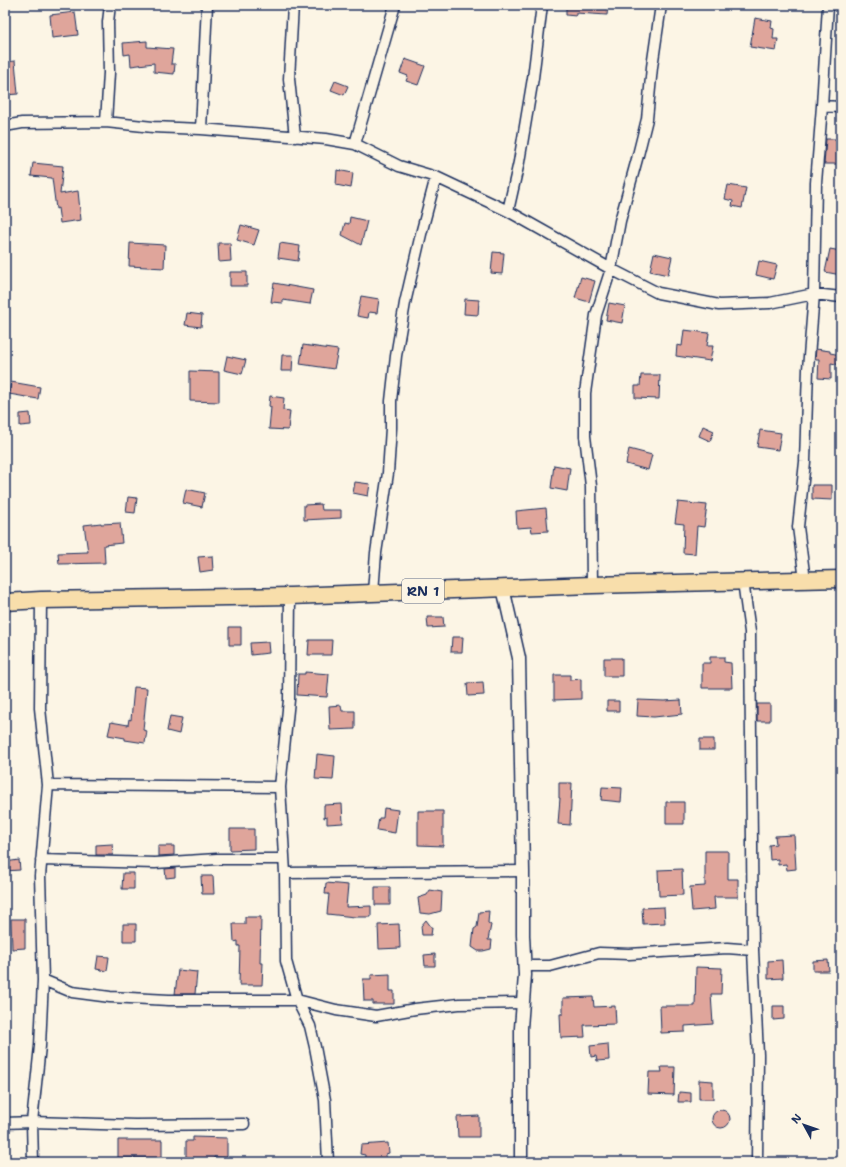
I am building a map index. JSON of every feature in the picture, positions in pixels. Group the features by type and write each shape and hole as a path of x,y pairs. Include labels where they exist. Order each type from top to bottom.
{"main road":[{"name":"RN 1","path":"5,602 40,600 290,596 592,585 841,579"}],"street":[{"path":"106,122 108,22 110,5"},
{"path":"201,129 207,5"},
{"path":"293,5 289,79 295,137"},
{"path":"355,144 396,5"},
{"path":"508,211 520,162 533,78 542,5"},
{"path":"592,585 591,486 585,436 585,393 596,315 611,269 620,221 638,159 647,119 652,67 661,5"},
{"path":"805,580 798,528 805,462 808,369 814,294 816,183 828,5"},
{"path":"822,106 841,107"},
{"path":"5,126 22,123 106,122 153,127 201,129 326,139 355,144 399,166 436,177 508,211 611,269 658,293 719,305 770,303 814,294 841,297"},
{"path":"373,592 376,553 388,473 391,401 396,356 405,303 420,234 436,177"},
{"path":"743,581 750,632 753,950 758,1055 757,1162"},
{"path":"503,588 519,658 523,935 525,966 521,1028 521,1162"},
{"path":"290,596 289,700 280,787 285,873 286,961 297,1000 310,1026 321,1077 325,1100 328,1162"},
{"path":"32,1162 32,1122 40,1046 43,980 40,876 48,785 40,708 40,600"},
{"path":"48,785 280,787"},
{"path":"41,860 155,863 217,859 284,859"},
{"path":"285,873 523,871"},
{"path":"525,966 550,966 599,953 629,954 727,948 753,950"},
{"path":"43,980 72,992 110,997 169,1000 297,1000 336,1010 376,1016 415,1009 460,1004 523,1003"},
{"path":"5,1124 32,1122 135,1125 244,1124"}],"building":[{"path":"566,5 608,5 607,15 576,13 576,16 566,15"},
{"path":"75,12 78,35 52,38 50,15"},
{"path":"755,18 772,21 771,28 774,29 773,39 778,39 776,51 750,47"},
{"path":"147,41 147,47 173,49 171,64 175,64 174,74 154,72 154,63 131,66 130,54 124,55 123,43"},
{"path":"405,59 425,66 418,85 406,81 408,76 400,73"},
{"path":"15,61 18,94 5,95 5,62"},
{"path":"335,81 348,86 344,95 331,90"},
{"path":"826,139 841,139 841,164 824,164"},
{"path":"33,163 63,166 60,194 78,191 81,220 60,223 58,208 56,209 52,178 31,176"},
{"path":"337,170 353,173 351,188 336,185"},
{"path":"728,185 746,188 742,208 732,206 733,201 725,199"},
{"path":"350,217 367,221 361,245 342,235 345,223 349,224"},
{"path":"241,225 259,230 254,245 237,240"},
{"path":"130,243 165,245 164,268 129,266"},
{"path":"218,243 230,243 231,261 219,262"},
{"path":"280,243 300,246 298,261 278,258"},
{"path":"830,249 841,251 841,275 825,272"},
{"path":"493,252 504,253 502,274 491,273"},
{"path":"654,253 672,257 668,275 650,271"},
{"path":"759,261 777,265 773,279 756,275"},
{"path":"230,272 247,272 247,286 230,286"},
{"path":"581,277 595,281 589,302 575,298"},
{"path":"274,283 313,290 310,304 283,300 283,303 271,302"},
{"path":"361,296 379,299 377,313 369,312 368,318 357,316"},
{"path":"465,299 479,300 478,315 464,314"},
{"path":"609,303 625,306 622,323 606,320"},
{"path":"187,313 202,315 201,327 185,325"},
{"path":"684,330 709,333 707,346 713,346 710,361 676,356 677,345 682,346"},
{"path":"303,345 338,350 334,369 300,364"},
{"path":"816,349 830,351 830,353 841,355 841,365 831,363 831,379 818,378 819,359 815,359"},
{"path":"282,355 293,355 292,371 281,371"},
{"path":"227,356 246,360 242,374 224,370"},
{"path":"190,371 219,372 219,402 190,401"},
{"path":"641,375 660,375 659,399 635,398 635,386 640,386"},
{"path":"11,382 40,387 38,399 9,394"},
{"path":"270,396 284,398 283,410 290,411 288,430 269,429 271,407 269,406"},
{"path":"30,413 31,425 20,426 20,414"},
{"path":"703,426 714,431 710,441 699,436"},
{"path":"760,430 781,433 778,450 757,447"},
{"path":"629,449 652,455 648,470 626,464"},
{"path":"554,465 570,468 567,491 551,488"},
{"path":"355,482 370,484 368,496 353,493"},
{"path":"812,485 832,485 832,500 812,499"},
{"path":"186,489 205,493 202,507 183,503"},
{"path":"128,497 137,498 135,513 126,512"},
{"path":"678,502 707,505 704,527 697,526 695,554 683,553 684,524 675,523"},
{"path":"321,504 322,510 341,510 341,518 304,520 304,505"},
{"path":"546,508 548,531 532,532 531,527 517,528 516,511"},
{"path":"120,523 122,543 104,545 105,563 59,564 58,553 88,552 84,525"},
{"path":"212,556 213,570 200,572 198,557"},
{"path":"427,617 443,617 444,627 428,628"},
{"path":"229,627 241,627 241,645 229,645"},
{"path":"452,637 463,637 462,652 451,652"},
{"path":"309,640 332,640 331,655 308,655"},
{"path":"268,642 269,653 251,655 250,643"},
{"path":"710,657 724,657 724,662 731,663 732,688 702,688 702,663 710,663"},
{"path":"604,658 622,658 622,676 604,676"},
{"path":"305,672 329,674 327,697 297,695 298,674 305,674"},
{"path":"554,675 570,675 570,680 581,679 581,699 554,700"},
{"path":"483,682 484,695 468,696 467,683"},
{"path":"134,687 147,688 143,730 147,731 145,743 125,740 125,738 108,735 111,722 128,725 129,719 131,720"},
{"path":"638,700 681,700 682,714 654,717 637,716"},
{"path":"607,701 619,701 619,711 607,711"},
{"path":"757,704 770,704 770,721 757,721"},
{"path":"341,705 342,711 355,711 355,729 330,730 329,706"},
{"path":"170,716 182,718 179,734 167,731"},
{"path":"700,739 714,739 714,750 700,750"},
{"path":"317,754 335,756 333,780 315,779"},
{"path":"559,783 572,783 570,825 558,824 560,798"},
{"path":"602,787 622,788 621,802 601,800"},
{"path":"666,802 684,802 684,824 666,824"},
{"path":"342,804 343,823 327,824 327,817 324,818 324,805"},
{"path":"384,808 398,810 395,833 377,830 379,818 383,818"},
{"path":"418,811 443,811 443,846 418,845"},
{"path":"230,829 254,829 254,849 230,850"},
{"path":"794,835 796,869 787,870 786,864 778,865 778,859 770,860 769,845 776,844 775,836"},
{"path":"112,844 113,855 96,855 96,845"},
{"path":"158,846 174,846 174,855 158,856"},
{"path":"705,851 728,851 728,879 738,879 738,897 714,897 715,909 692,911 690,887 705,886"},
{"path":"19,860 20,870 5,871 5,862"},
{"path":"175,868 175,877 166,878 165,869"},
{"path":"682,869 683,895 659,896 658,870"},
{"path":"123,873 134,873 134,889 122,889"},
{"path":"201,876 213,876 214,894 202,894"},
{"path":"326,883 348,885 346,907 371,906 371,917 327,914 329,894 325,894"},
{"path":"375,887 390,887 390,905 375,905"},
{"path":"430,890 442,892 441,911 430,914 420,913 418,898 427,895"},
{"path":"664,907 665,923 643,924 642,908"},
{"path":"489,911 488,923 491,925 488,940 492,940 491,949 478,951 472,947 474,929 477,927 479,912"},
{"path":"245,917 261,917 260,963 263,963 262,985 239,985 240,946 238,946 238,941 234,942 233,924 245,924"},
{"path":"11,919 25,919 25,948 12,949"},
{"path":"426,920 432,928 431,935 422,935 421,926"},
{"path":"123,924 136,924 136,941 123,941"},
{"path":"399,924 400,948 379,949 378,925"},
{"path":"435,954 435,966 425,966 424,955"},
{"path":"98,956 109,957 107,971 96,969"},
{"path":"782,960 783,978 768,979 768,961"},
{"path":"828,960 829,971 813,971 813,961"},
{"path":"696,967 722,968 721,994 711,994 713,1024 685,1026 685,1032 661,1033 660,1006 695,1006"},
{"path":"178,970 197,972 195,994 175,994"},
{"path":"390,974 390,991 394,991 394,1004 373,1004 373,1001 364,1001 363,979 371,979 371,975"},
{"path":"593,997 594,1007 615,1006 616,1024 584,1025 585,1037 561,1038 560,1014 563,1014 563,998"},
{"path":"773,1006 784,1006 784,1019 773,1020"},
{"path":"608,1044 609,1060 597,1061 596,1056 591,1057 590,1046"},
{"path":"661,1067 675,1067 674,1095 648,1094 649,1072 662,1072"},
{"path":"699,1080 713,1081 713,1099 699,1099"},
{"path":"679,1092 691,1093 691,1102 678,1102"},
{"path":"717,1110 725,1110 730,1115 728,1126 725,1128 717,1128 712,1123 712,1115"},
{"path":"479,1116 479,1137 458,1137 457,1117"},
{"path":"193,1137 227,1138 227,1158 214,1157 214,1162 194,1162 194,1158 186,1157 186,1141 193,1141"},
{"path":"118,1140 162,1140 162,1158 118,1158"},
{"path":"388,1143 389,1153 386,1154 386,1162 365,1162 365,1155 360,1154 361,1145"}]}
